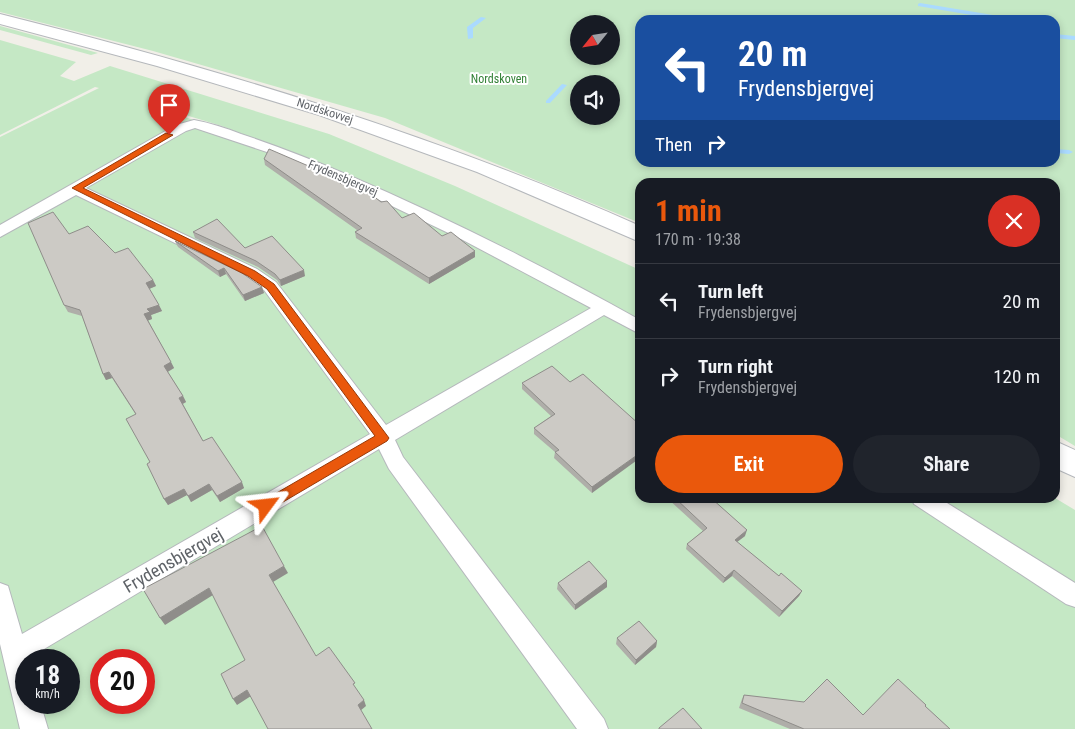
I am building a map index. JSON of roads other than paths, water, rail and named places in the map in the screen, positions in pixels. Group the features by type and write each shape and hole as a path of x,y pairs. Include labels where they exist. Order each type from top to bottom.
{"street":[{"name":"Nordskovvej","path":"0,19 194,71 344,117 424,144 558,198 635,233"},
{"path":"1060,456 1075,465"}],"lane":[{"name":"Frydensbjergvej","path":"0,232 181,128 194,124 206,126 286,154 399,202 635,325"},
{"path":"76,188 252,273 270,286 382,438 396,463 594,729"},
{"name":"Frydensbjergvej","path":"20,649 605,308"},
{"path":"930,503 1075,596"},
{"path":"0,594 15,652"},
{"path":"30,714 34,729"}],"waterway":[{"path":"920,5 981,15"},
{"path":"470,38 470,27 483,18"},
{"path":"1060,36 1075,38"},
{"path":"548,102 564,85"},
{"path":"1060,151 1069,152"}],"park label":[{"name":"Nordskoven","path":"499,79"}]}
